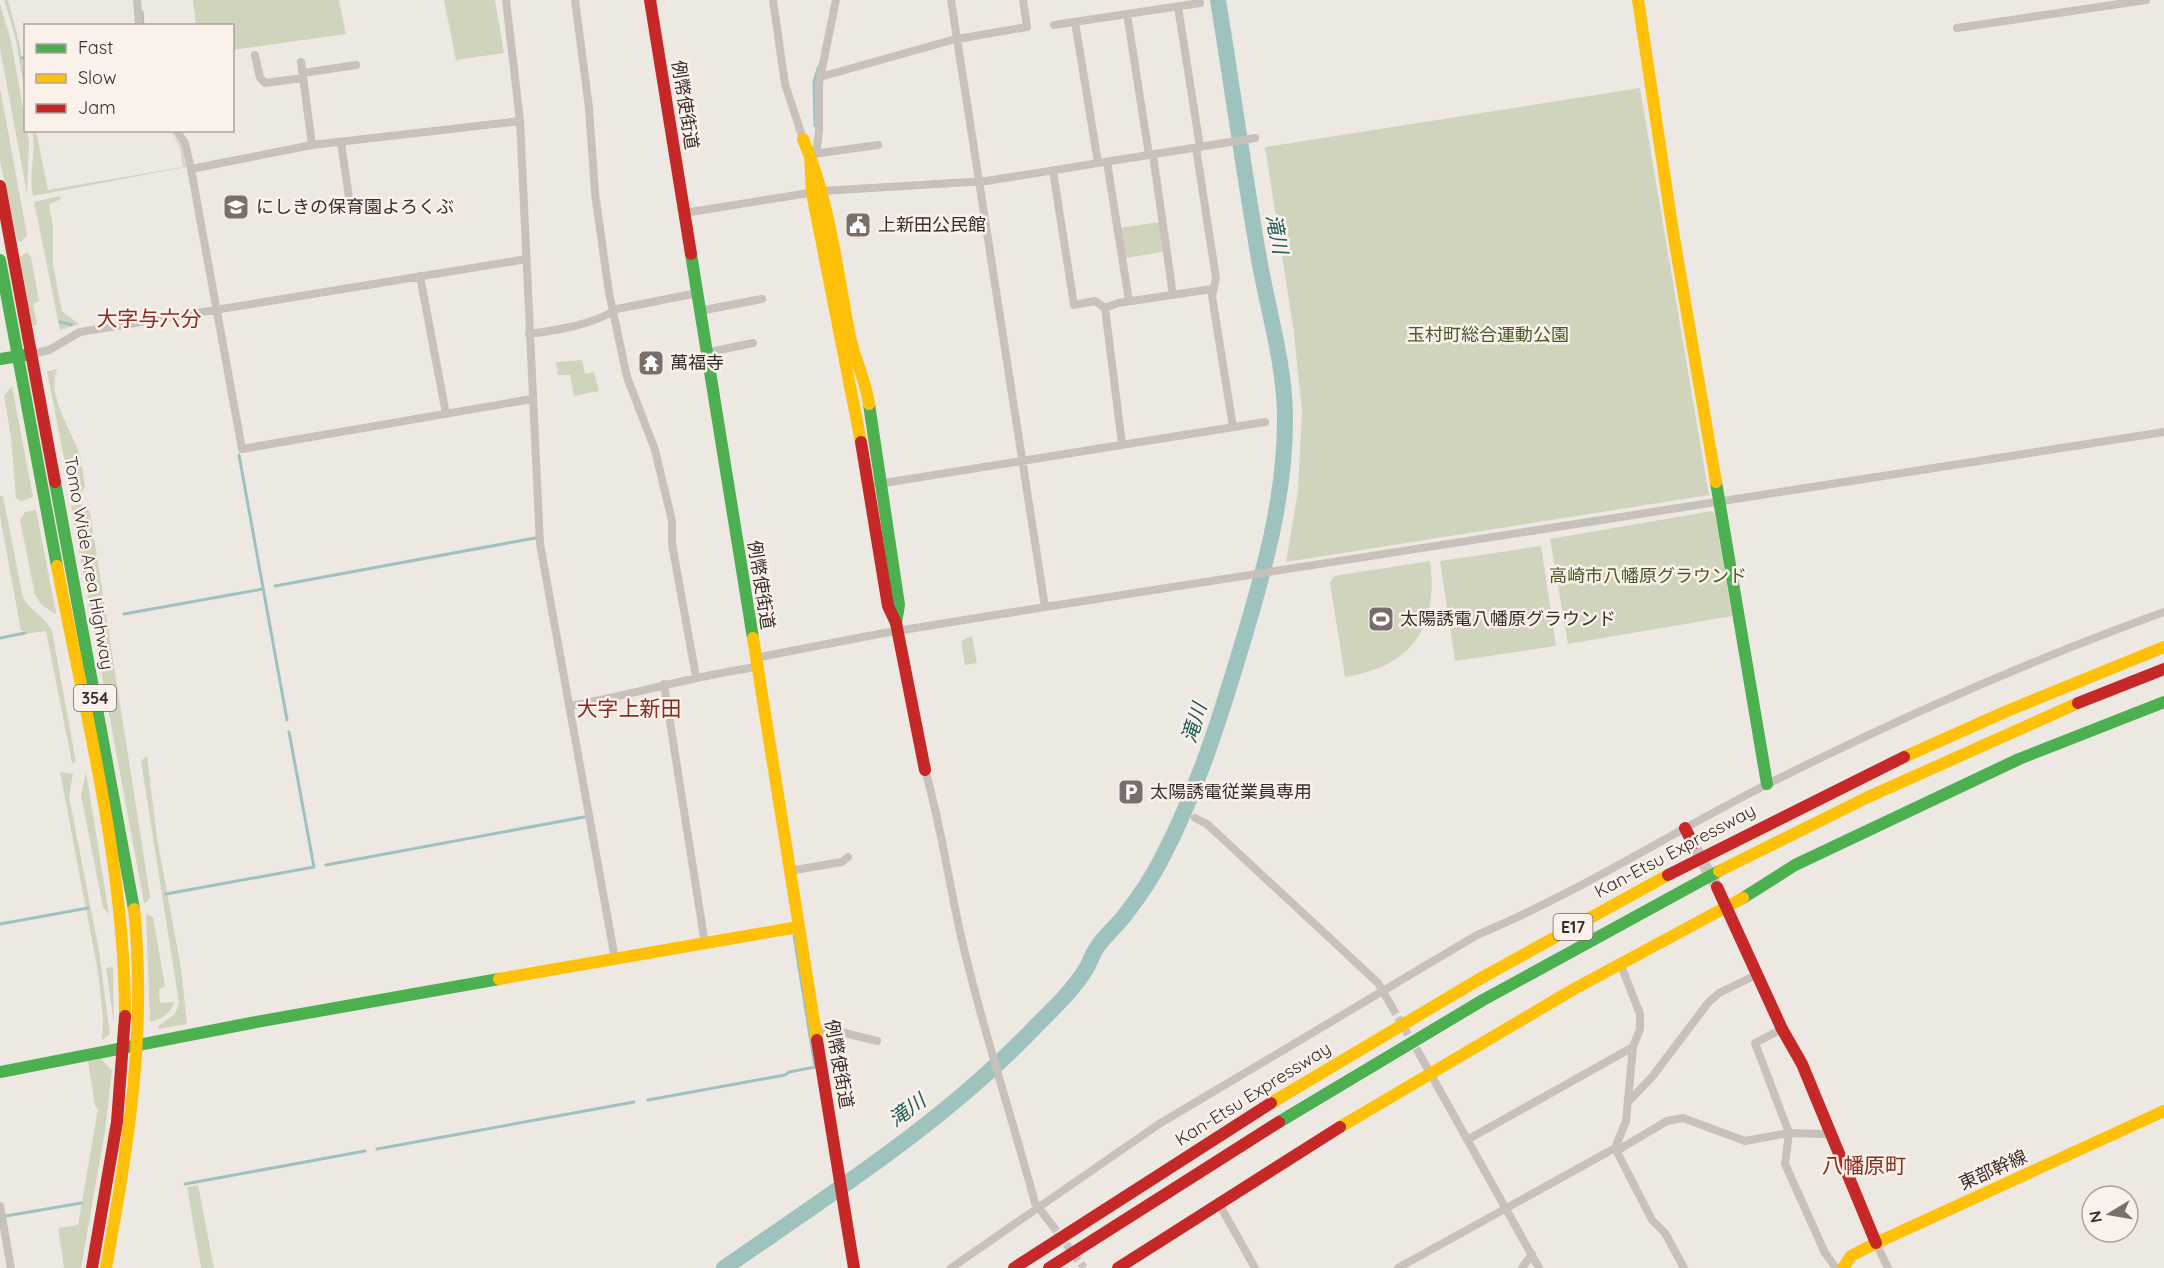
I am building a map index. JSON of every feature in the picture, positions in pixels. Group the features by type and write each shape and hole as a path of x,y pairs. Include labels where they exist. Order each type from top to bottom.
{"main road":[{"name":"例幣使街道","path":"650,0 854,1268"},
{"path":"1638,0 1718,502 1767,784"},
{"path":"803,139 813,154 817,192 851,341 868,397 875,484 899,605 897,627 925,770"},
{"name":"Tomo Wide Area Highway","path":"0,186 133,902 139,979 139,1044 130,1133 106,1268"},
{"name":"Tomo Wide Area Highway","path":"0,260 114,867 124,965 124,1047 114,1141 92,1268"},
{"path":"0,359 32,354"},
{"name":"Kan-Etsu Expressway","path":"1014,1268 1314,1076 1456,992 1664,876 1880,768 2086,676 2164,647"},
{"name":"Kan-Etsu Expressway","path":"1049,1268 1342,1084 1466,1010 1673,895 1887,787 2093,696 2164,669"},
{"path":"1118,1268 1218,1202 1430,1072 1620,963 1767,885 1795,865 2019,759 2164,702"},
{"path":"1685,828 1693,844"},
{"path":"1717,887 1756,975 1802,1064 1876,1243"},
{"path":"0,1072 139,1044 798,927"},
{"name":"東部幹線","path":"1842,1268 1851,1256 1876,1243 2164,1112"}],"street":[{"path":"137,0 139,24"},
{"path":"506,0 520,121 541,551 615,959"},
{"path":"575,0 589,108 595,194 613,312 627,377 655,450 669,512 672,544 696,677"},
{"path":"773,0 785,84 803,139"},
{"path":"836,0 820,77 813,154 878,145"},
{"path":"951,0 1045,607"},
{"path":"820,77 957,39 1027,27 1023,0"},
{"path":"1957,28 2146,0"},
{"path":"1054,25 1200,3"},
{"path":"1178,7 1216,278 1212,289 1233,428"},
{"path":"1127,14 1173,295"},
{"path":"1075,22 1129,301"},
{"path":"255,55 260,78 265,83 356,65"},
{"path":"301,62 312,145"},
{"path":"191,169 312,145 520,121"},
{"path":"177,132 184,143 191,169 242,449 532,399"},
{"path":"684,213 817,192 979,182 1254,138"},
{"path":"341,142 349,198"},
{"path":"1053,171 1074,305 1095,302 1105,308 1129,301 1212,289"},
{"path":"32,354 49,350 80,332 527,259"},
{"path":"420,276 446,414"},
{"path":"529,334 569,327 606,317 613,312 697,292"},
{"path":"699,311 762,299"},
{"path":"1105,308 1122,444"},
{"path":"705,353 753,343"},
{"path":"875,484 1265,422"},
{"path":"569,705 617,697 897,627 1045,607 2164,432"},
{"path":"951,1268 1159,1124 1477,934 1529,912 1767,784 1973,687 2073,645 2164,612"},
{"path":"664,684 705,944"},
{"path":"925,770 933,798 944,862 966,959 1035,1203 1052,1225"},
{"path":"1195,818 1207,824 1382,989 1392,1007"},
{"path":"789,871 842,862 848,857"},
{"path":"1620,963 1640,1014 1640,1029 1634,1047 1626,1121 1616,1149 1652,1220 1665,1233 1684,1268"},
{"path":"1629,1101 1652,1077 1708,1003 1719,993 1756,975"},
{"path":"1782,1029 1755,1043 1789,1133 1785,1164 1826,1253 1836,1268"},
{"path":"814,1030 841,1032 877,1041"},
{"path":"1467,1140 1634,1047"},
{"path":"1420,1055 1539,1268"},
{"path":"1398,1268 1666,1121 1683,1118 1745,1141 1789,1133 1824,1134 1832,1132"},
{"path":"1218,1202 1255,1268"},
{"path":"0,1206 11,1268"},
{"path":"1876,1243 1888,1268"},
{"path":"1522,1268 1532,1254"}],"green space":[{"path":"4,0 8,0 20,46 24,87 15,36"},
{"path":"193,0 339,0 346,34 234,50 234,24 196,24"},
{"path":"444,0 495,0 504,53 456,60"},
{"path":"0,4 11,41 24,114 24,132 27,132 29,142 27,194 0,48"},
{"path":"0,88 27,235 21,242 17,240 0,161"},
{"name":"玉村町総合運動公園","path":"1640,88 1709,495 1286,562 1298,491 1302,411 1293,326 1265,147"},
{"path":"32,132 36,132 48,190 183,167 180,147 171,132 181,145 186,167 33,196 31,180"},
{"path":"60,196 61,199 49,204 53,227 53,265 62,311 79,324 60,330 34,202"},
{"path":"1159,222 1163,252 1125,258 1120,228"},
{"path":"27,252 31,257 39,301 33,304 37,325 32,326 20,257"},
{"path":"582,360 585,374 594,372 599,391 574,396 570,375 558,375 556,362"},
{"path":"57,369 55,389 57,400 78,450 85,487 82,492 71,494 47,371"},
{"path":"12,386 33,497 21,501 16,498 11,437 4,396"},
{"path":"0,496 3,496 23,598 52,631 76,762 72,763 46,631 25,634 25,631 21,631 0,516"},
{"path":"82,504 90,512 150,896 144,903 71,506"},
{"path":"36,510 55,614 42,605 35,595 20,520 25,512"},
{"name":"高崎市八幡原グラウンド","path":"1712,511 1715,515 1732,616 1568,644 1550,539"},
{"path":"1541,546 1556,646 1455,661 1440,561"},
{"name":"太陽誘電八幡原グラウンド","path":"1430,561 1432,585 1430,606 1425,624 1416,640 1404,653 1388,664 1368,672 1345,677 1330,583 1334,576"},
{"path":"972,636 977,663 965,665 961,641"},
{"path":"147,756 157,838 181,968 187,1024 159,1029 158,1026 175,1014 179,1003 141,761"},
{"path":"60,772 73,774 69,796 99,951 110,1034 102,1040 103,1018 98,972"},
{"path":"86,772 109,914 103,908 81,795"},
{"path":"146,914 153,917 165,986 159,990 160,1003 174,1002 165,1015 150,1021"},
{"path":"113,967 114,1024 106,968"},
{"path":"101,1059 112,1070 105,1131 81,1268 64,1268 58,1228 78,1225 98,1109 95,1106 88,1061"},
{"path":"198,1185 214,1268 201,1268 187,1187"}],"waterway":[{"name":"滝川","path":"724,1268 846,1184 927,1124 1002,1060 1057,1005 1081,977 1099,944 1125,915 1150,880 1175,833 1197,781 1250,619 1272,533 1282,474 1285,414 1282,375 1259,259 1218,0"},
{"path":"142,12 143,24"},
{"path":"815,126 814,81 819,66"},
{"path":"60,322 72,325"},
{"path":"239,455 287,720"},
{"path":"275,586 535,538"},
{"path":"124,614 263,589"},
{"path":"0,638 25,633"},
{"path":"166,894 314,867 289,732"},
{"path":"326,865 584,817"},
{"path":"0,924 88,908"},
{"path":"648,1100 785,1075 789,1072 815,1067 794,936"},
{"path":"377,1149 634,1102"},
{"path":"185,1184 365,1151"},
{"path":"6,1216 81,1203"}],"tunnel":[{"path":"1693,844 1715,884"},
{"path":"1392,1007 1420,1055"},
{"path":"1052,1225 1084,1268"}],"traffic: fast":[{"path":"691,254 753,638"},
{"path":"0,260 57,566"},
{"path":"0,359 25,355"},
{"path":"869,404 899,605 896,623"},
{"path":"55,482 134,909"},
{"path":"1716,482 1767,784"},
{"path":"1743,898 1795,865 2019,759 2164,702"},
{"path":"1279,1122 1483,1000 1719,871"},
{"path":"0,1072 251,1023 499,979"}],"traffic: slow":[{"path":"1638,0 1673,232 1716,482"},
{"path":"803,139 826,211 850,337 869,404"},
{"path":"810,155 812,193 861,442"},
{"path":"57,566 102,789 111,846 123,960 125,1016"},
{"path":"753,638 817,1040"},
{"path":"1904,757 2007,711 2164,647"},
{"path":"1719,871 1866,798 2078,703"},
{"path":"1271,1103 1483,977 1668,875"},
{"path":"1340,1127 1574,989 1743,898"},
{"path":"106,1268 128,1133 137,1046 138,1001 134,909"},
{"path":"499,979 798,927"},
{"path":"1843,1268 1851,1256 1876,1243 2164,1111"}],"traffic: jam":[{"path":"650,0 691,254"},
{"path":"0,186 55,482"},
{"path":"861,442 888,606 896,623 925,770"},
{"path":"2078,703 2164,669"},
{"path":"1668,875 1904,757"},
{"path":"1685,828 1693,844"},
{"path":"1717,887 1782,1029 1802,1064 1876,1243"},
{"path":"92,1268 117,1122 125,1016"},
{"path":"817,1040 854,1268"},
{"path":"1014,1268 1271,1103"},
{"path":"1049,1268 1279,1122"},
{"path":"1118,1268 1340,1127"}],"place":[{"name":"にしきの保育園よろくぶ","path":"236,207"},
{"name":"上新田公民館","path":"858,225"},
{"name":"萬福寺","path":"651,363"},
{"name":"太陽誘電八幡原グラウンド","path":"1381,619"},
{"name":"太陽誘電従業員専用","path":"1131,792"}],"district":[{"name":"大字与六分","path":"149,319"},
{"name":"大字上新田","path":"629,709"},
{"name":"八幡原町","path":"1864,1166"}]}
